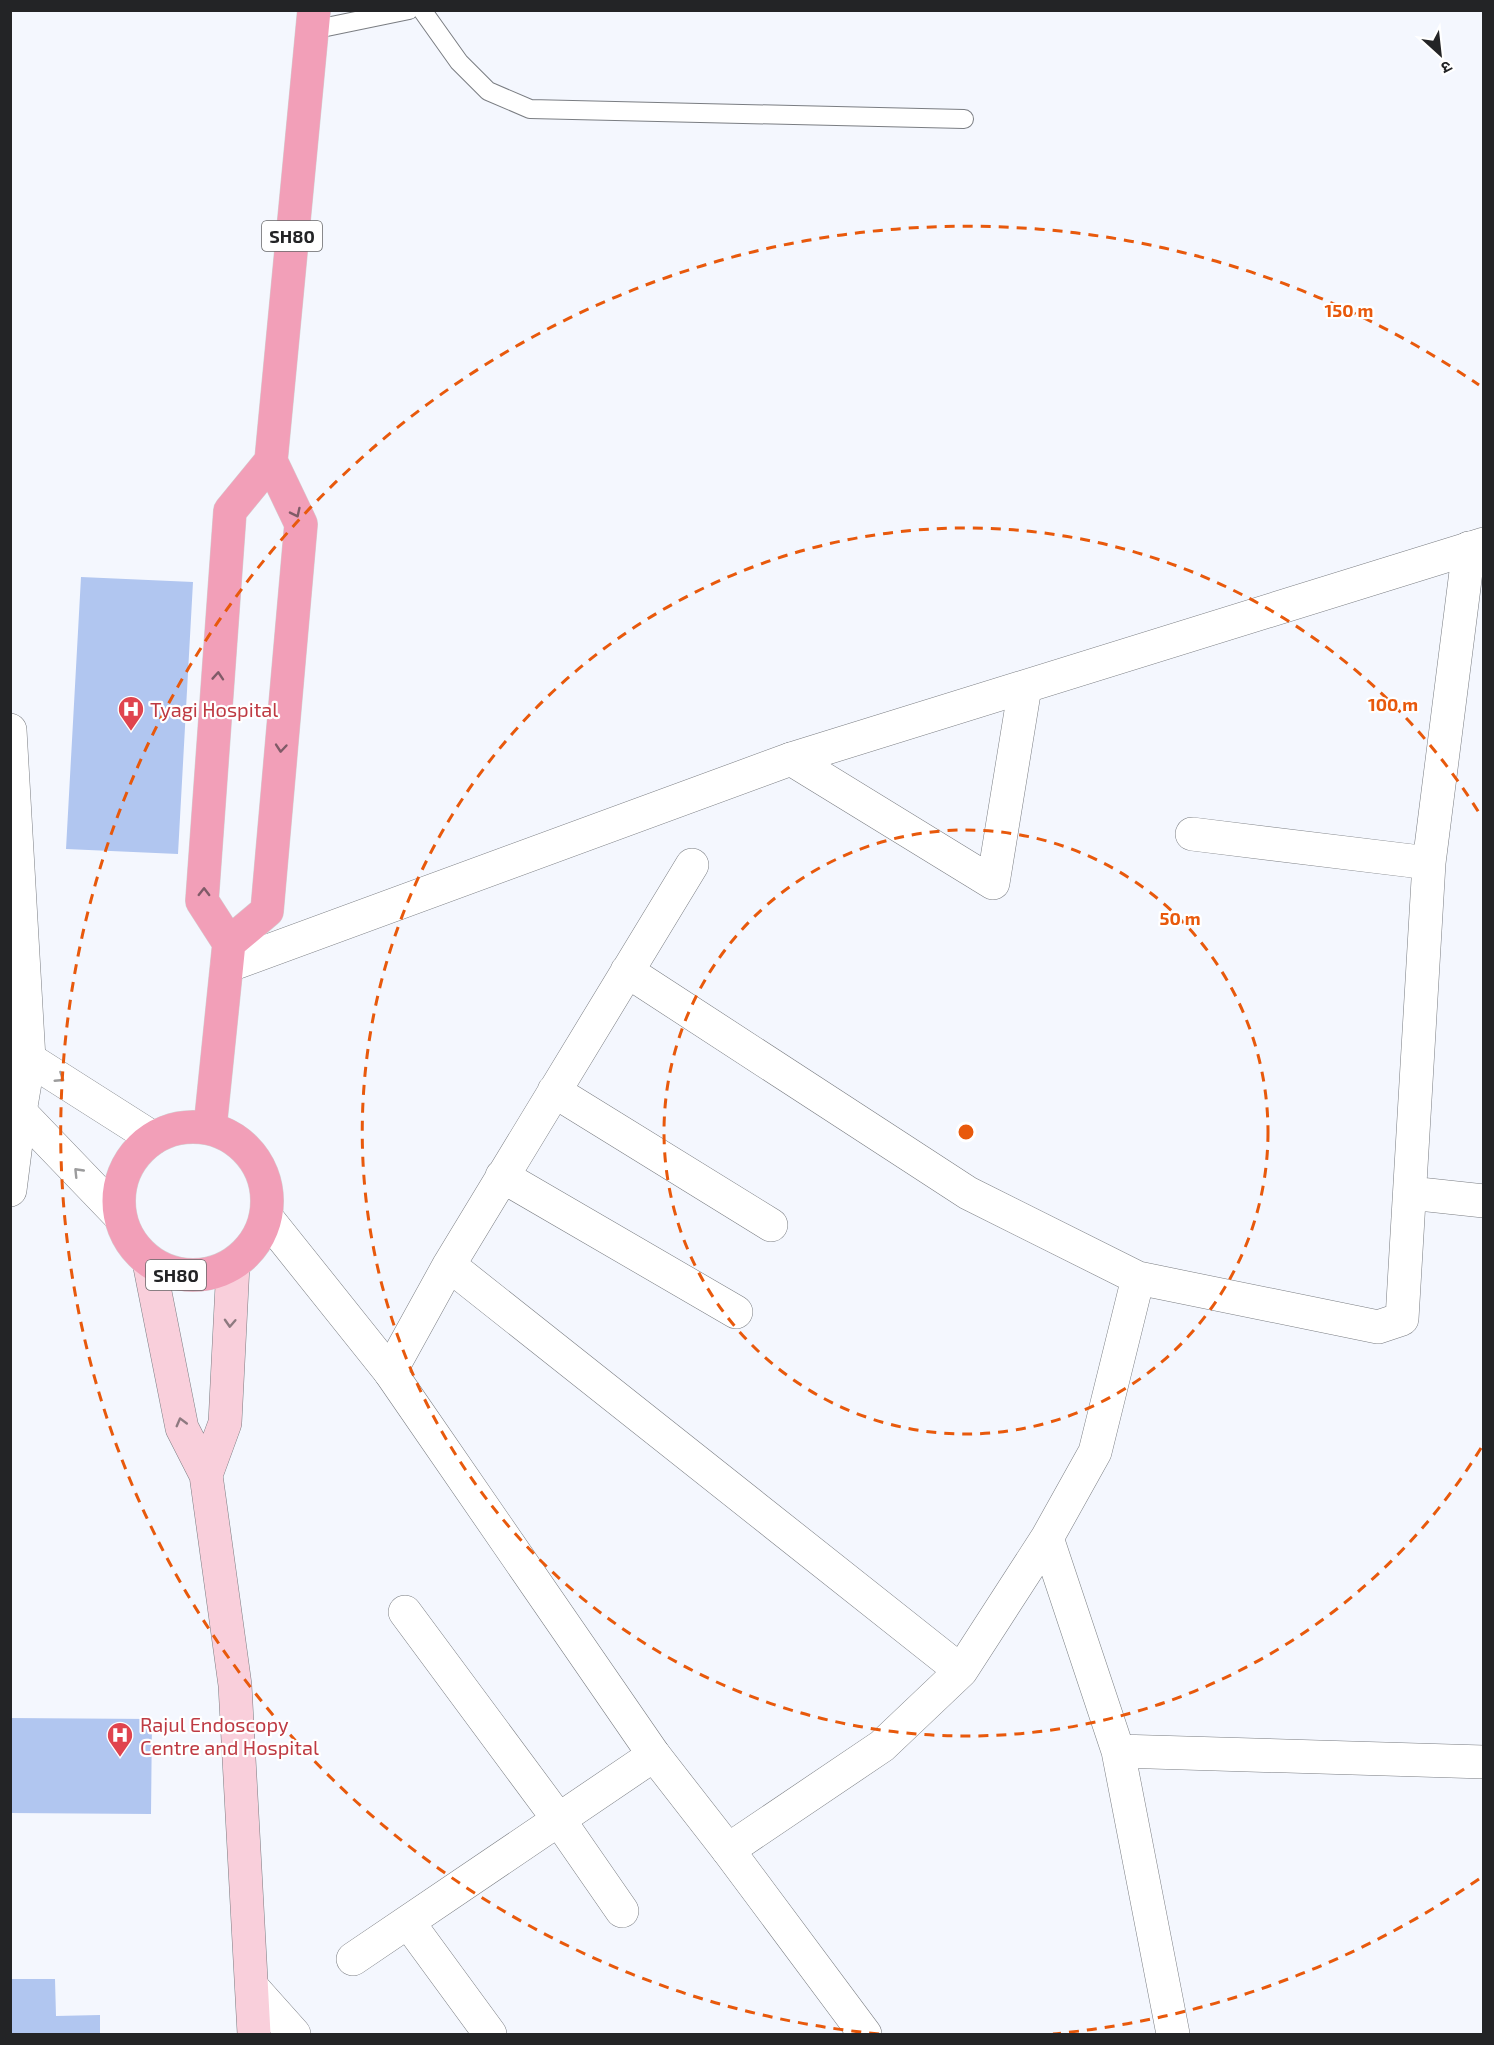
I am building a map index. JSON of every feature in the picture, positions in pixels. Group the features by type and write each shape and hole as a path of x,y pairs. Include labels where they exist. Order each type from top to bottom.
{"main road":[{"name":"SH80","path":"271,461 313,20"},
{"path":"210,1128 228,955 202,901 230,511 271,461 301,524 267,911 228,955"},
{"name":"SH80","path":"180,1127 210,1128 237,1139 257,1161 267,1188 267,1218 254,1245 233,1264 205,1276 176,1275 149,1262 129,1241 118,1214 119,1184 132,1158 153,1138 180,1127"},
{"path":"149,1262 182,1428 206,1475 235,1685 254,2034"},
{"path":"206,1475 225,1423 233,1264"}],"street":[{"path":"228,955 791,759 1476,546 1470,650 1429,863 1402,1319 1378,1327 1138,1278 968,1193 627,971"},
{"path":"791,759 993,883 1025,687"},
{"path":"10,730 20,1053 10,1190"},
{"path":"1192,834 1429,863"},
{"path":"390,1372 449,1265 502,1176 692,865"},
{"path":"20,1053 153,1138"},
{"path":"554,1091 771,1225"},
{"path":"15,1109 118,1214"},
{"path":"502,1176 736,1312"},
{"path":"1410,1193 1484,1201"},
{"path":"267,1218 390,1372 654,1755 865,2034"},
{"path":"449,1265 961,1671"},
{"path":"728,1850 882,1746 961,1671 1047,1538 1095,1452 1138,1278"},
{"path":"1047,1538 1118,1751 1173,2034"},
{"path":"405,1612 559,1820 622,1911"},
{"path":"1118,1751 1484,1762"},
{"path":"353,1959 654,1755"},
{"path":"408,1922 490,2034"},
{"path":"252,1987 294,2034"}],"lane":[{"path":"313,20 409,10"},
{"path":"422,10 459,62 488,91 530,108 964,119"}],"building":[{"path":"81,577 193,582 178,854 66,849"},
{"path":"10,1718 152,1719 151,1814 10,1813"},
{"path":"10,1979 55,1979 56,2016 100,2015 100,2034 10,2034"}],"place":[{"name":"Tyagi Hospital","path":"131,732"},
{"name":"Rajul Endoscopy Centre and Hospital","path":"120,1758"}]}
